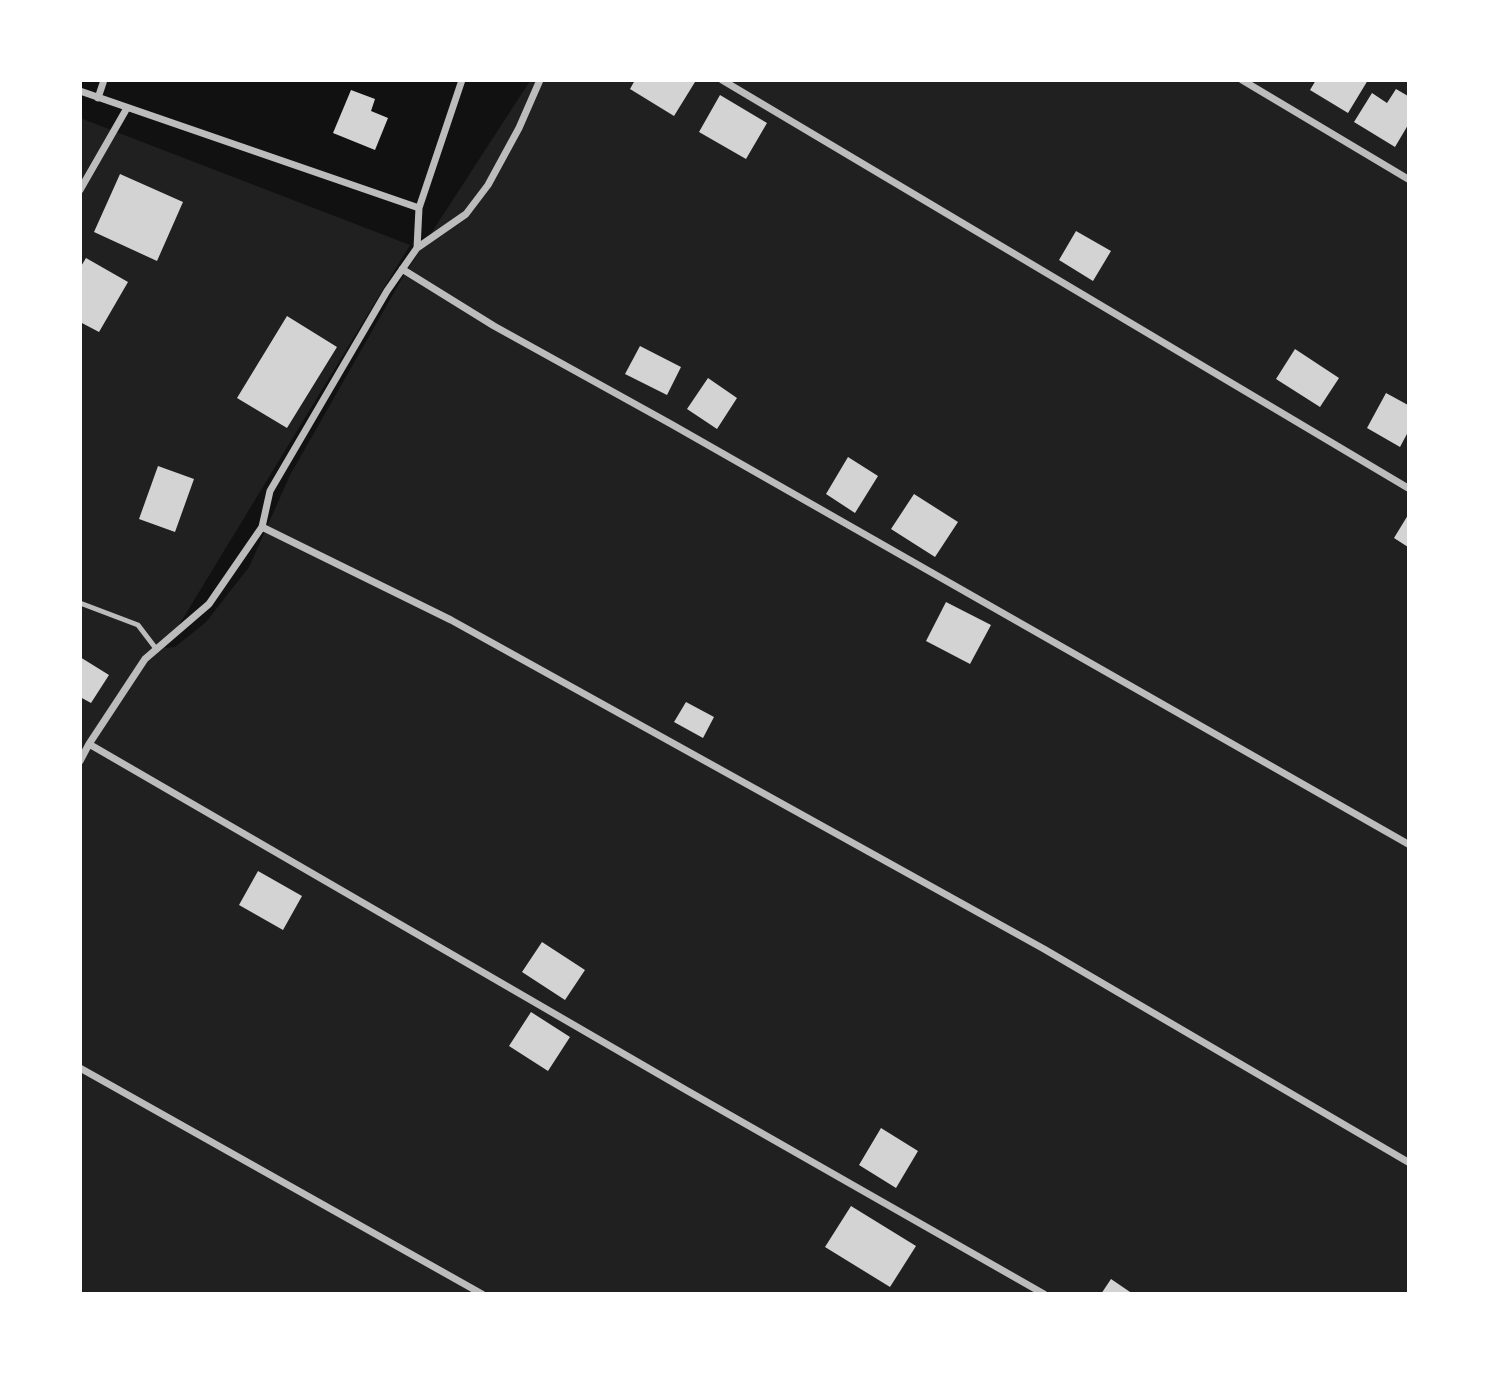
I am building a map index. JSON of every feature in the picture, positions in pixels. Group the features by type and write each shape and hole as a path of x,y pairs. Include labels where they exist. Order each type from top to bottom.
{"street":[{"path":"98,98 104,80"},
{"path":"417,248 419,208 462,80"},
{"path":"80,761 145,659 209,604 262,527 271,491 387,290 417,248 466,214 488,185 519,128 540,80"},
{"path":"722,80 1409,488"},
{"path":"1242,80 1409,179"},
{"path":"80,91 419,208"},
{"path":"80,190 127,108"},
{"path":"402,269 494,326 1409,844"},
{"path":"262,527 463,626 1044,949 1409,1162"},
{"path":"89,744 674,1083 1044,1293"},
{"path":"80,1068 482,1293"}],"lane":[{"path":"80,603 138,625 157,650"}],"shaded area":[{"path":"530,81 1408,81 1408,1293 81,1293 80,118 410,245 165,648 175,647 206,622 249,567 290,475 404,275"}],"building":[{"path":"635,80 695,82 674,116 630,89"},
{"path":"1316,80 1368,80 1348,113 1310,90"},
{"path":"1396,89 1408,96 1408,125 1395,147 1354,122 1372,93 1387,103"},
{"path":"351,90 375,99 371,111 388,118 375,150 333,133"},
{"path":"720,95 767,123 746,159 699,132"},
{"path":"120,174 183,202 157,261 94,232"},
{"path":"1076,231 1111,251 1093,281 1059,260"},
{"path":"86,258 128,282 99,332 80,322 80,268"},
{"path":"287,316 337,347 287,428 237,398"},
{"path":"640,346 681,367 667,395 625,374"},
{"path":"1295,349 1339,378 1320,407 1276,379"},
{"path":"708,378 737,398 717,429 687,409"},
{"path":"1386,393 1408,405 1408,432 1400,447 1367,428"},
{"path":"848,457 878,476 855,513 826,494"},
{"path":"158,466 194,479 175,532 139,519"},
{"path":"914,494 958,522 935,557 891,529"},
{"path":"1408,515 1408,547 1394,538"},
{"path":"946,602 991,625 970,664 926,641"},
{"path":"80,657 109,675 91,703 80,697"},
{"path":"686,702 714,717 703,738 674,722"},
{"path":"258,871 302,896 283,930 239,905"},
{"path":"542,942 585,970 565,1000 522,972"},
{"path":"531,1012 570,1037 548,1071 509,1046"},
{"path":"881,1128 918,1151 896,1188 859,1165"},
{"path":"851,1206 916,1246 890,1287 825,1247"},
{"path":"1111,1279 1133,1294 1101,1294"}]}
